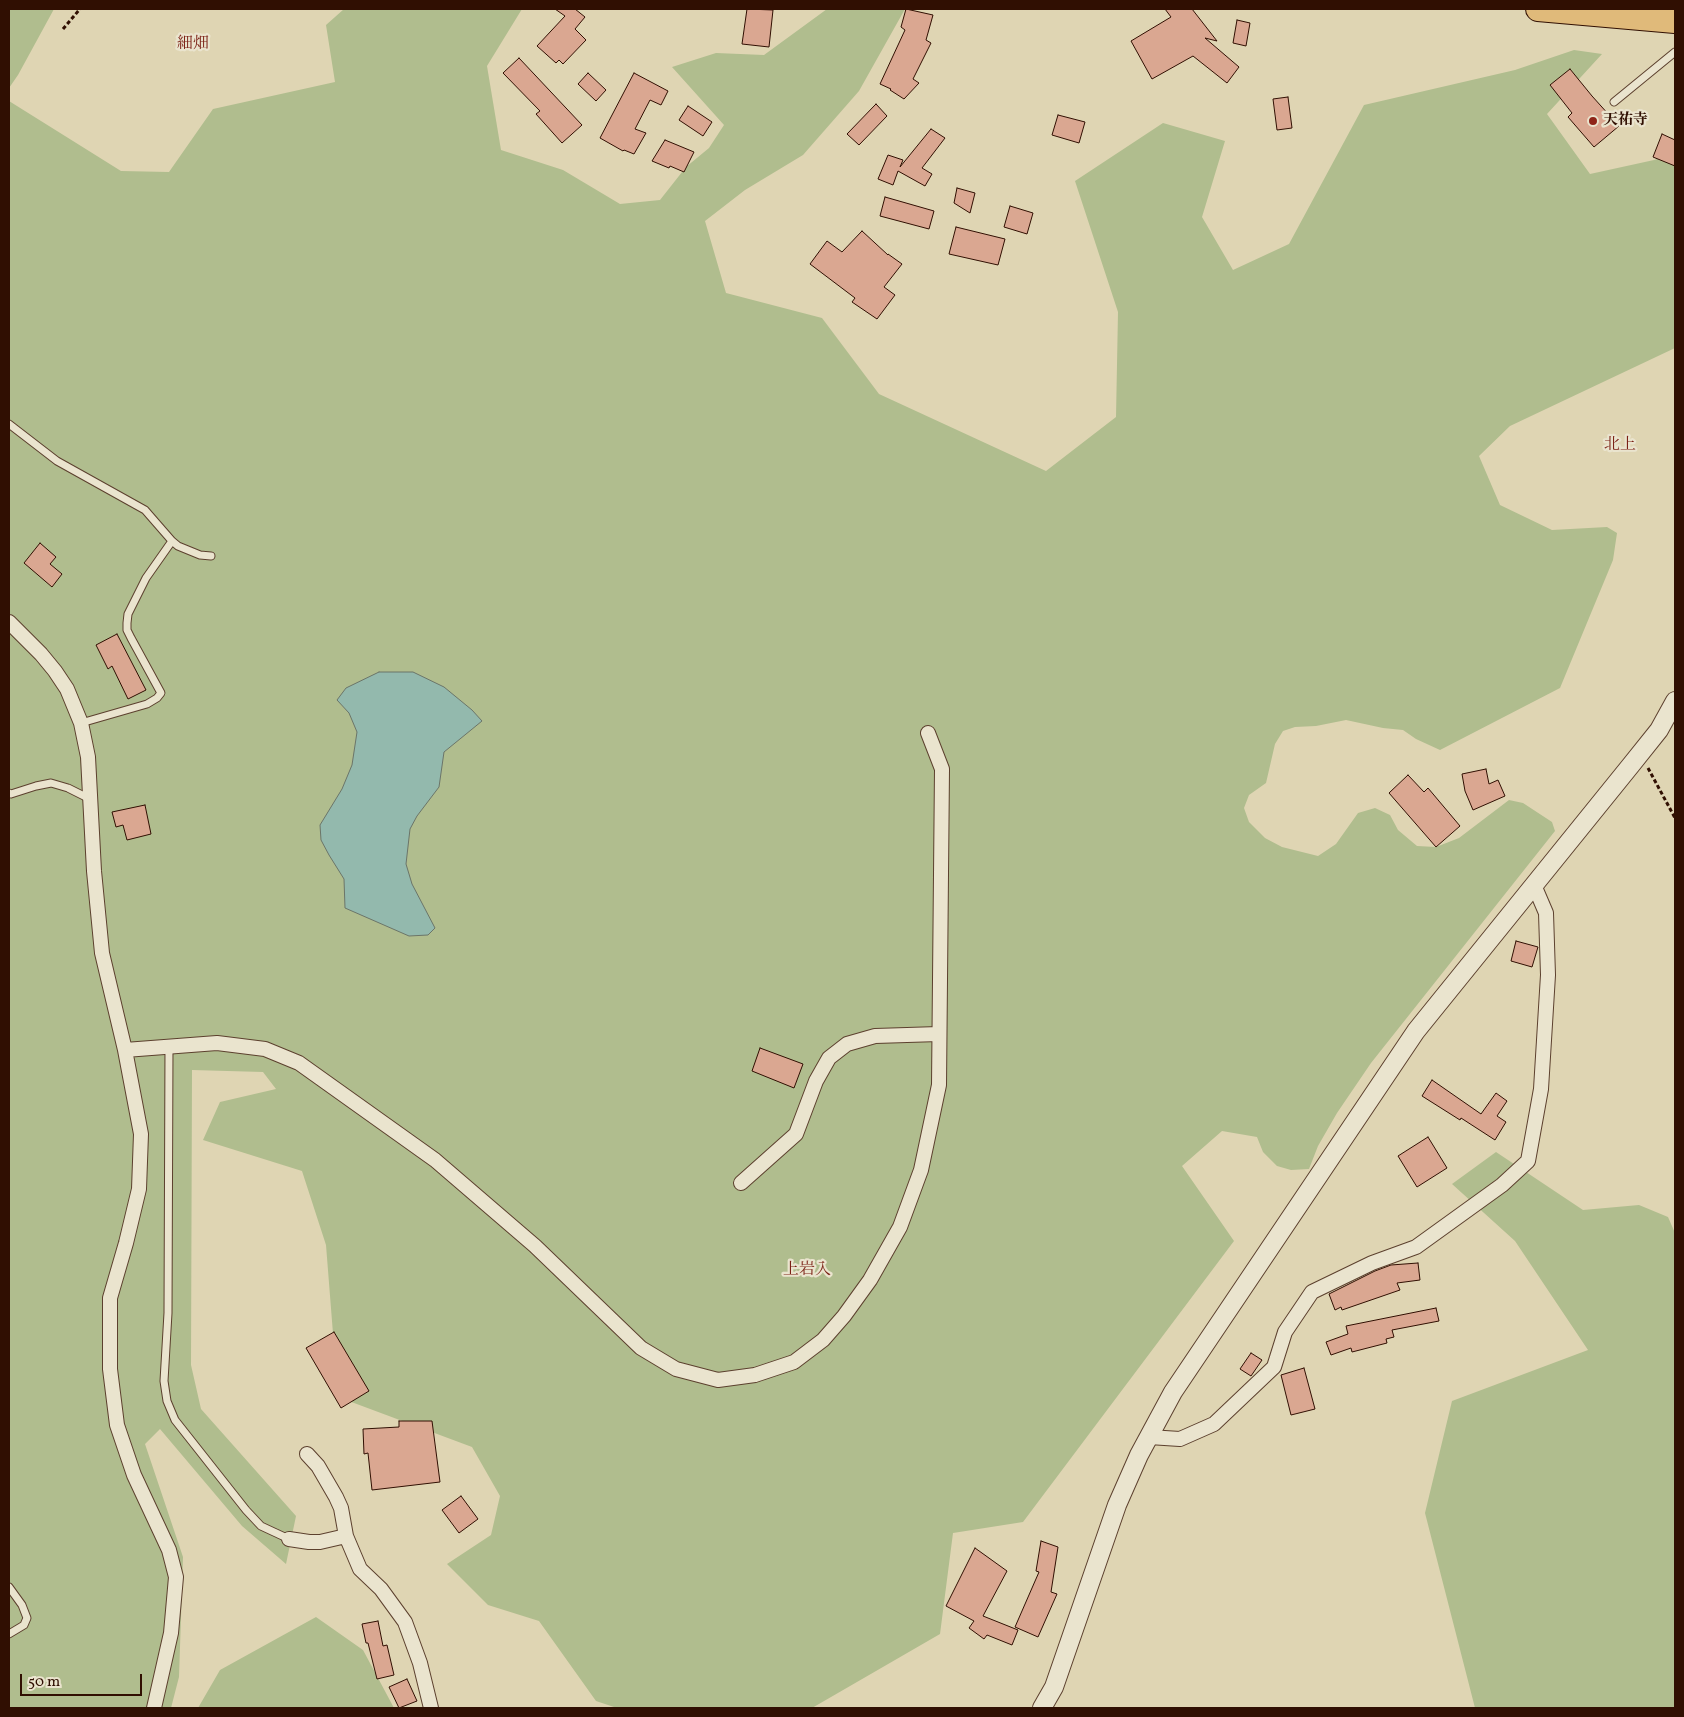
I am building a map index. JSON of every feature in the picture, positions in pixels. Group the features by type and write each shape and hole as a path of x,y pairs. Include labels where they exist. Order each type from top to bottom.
{"highway":[{"path":"1538,9 1675,21"}],"street":[{"path":"9,622 55,671 67,689 80,723 88,757 94,871 102,952 125,1050 141,1134 139,1190 110,1298 110,1369 117,1425 134,1475 168,1550 176,1577 171,1633 154,1708"},
{"path":"1042,1708 1054,1687 1117,1505 1139,1454 1174,1392 1416,1030 1659,730 1675,702"},
{"path":"125,1050 217,1043 265,1049 299,1063 435,1160 535,1246 642,1348 676,1369 718,1380 755,1375 794,1362 823,1340 844,1316 870,1280 900,1227 921,1170 939,1085 942,769 928,733"},
{"path":"1149,1437 1180,1439 1214,1424 1274,1367 1285,1332 1312,1292 1372,1263 1416,1247 1502,1185 1528,1161 1541,1088 1548,975 1546,913 1534,885"},
{"path":"741,1183 796,1134 816,1081 830,1058 847,1044 875,1036 939,1034"},
{"path":"307,1454 318,1466 336,1496 341,1508 346,1536 360,1569 381,1589 405,1622 420,1663 431,1708"},
{"path":"289,1539 320,1542 346,1536"}],"lane":[{"path":"1614,102 1675,52"},
{"path":"9,424 57,461 145,510 172,541 184,548 211,556"},
{"path":"80,723 147,704 158,698 161,693 127,630 127,623 128,614 146,578 172,541"},
{"path":"9,793 51,783 68,788 91,800"},
{"path":"169,1047 168,1313 164,1381 167,1401 175,1420 246,1510 261,1526 289,1539"},
{"path":"9,1587 22,1605 27,1618 24,1625 9,1634"}],"path":[{"path":"63,29 80,9"},
{"path":"1640,754 1675,818"}],"green space":[{"path":"9,9 54,9 9,88"},
{"path":"344,9 522,9 487,66 501,150 563,170 620,204 660,200 686,167 709,148 724,125 672,67 716,53 764,55 827,9 905,9 859,91 803,155 745,190 705,221 726,293 822,318 879,394 1046,471 1116,417 1118,312 1075,181 1163,123 1225,141 1202,217 1233,270 1289,244 1364,105 1515,70 1574,50 1602,54 1547,114 1590,174 1654,160 1675,153 1675,348 1510,426 1479,456 1500,505 1552,530 1607,527 1617,533 1613,560 1560,688 1440,750 1416,739 1403,730 1346,720 1316,726 1295,727 1283,731 1275,744 1266,783 1249,795 1244,808 1249,822 1265,838 1282,847 1318,856 1336,844 1358,813 1375,808 1390,815 1398,830 1417,846 1436,847 1459,838 1509,800 1523,803 1552,822 1555,831 1371,1063 1337,1113 1318,1146 1309,1169 1291,1170 1277,1166 1263,1152 1257,1137 1222,1131 1182,1166 1234,1241 1023,1522 953,1533 940,1634 812,1708 617,1708 596,1701 539,1621 488,1605 447,1564 491,1535 500,1496 472,1447 338,1397 326,1245 302,1171 203,1140 220,1102 276,1089 263,1072 192,1070 191,1365 201,1409 296,1516 286,1564 242,1526 160,1429 145,1444 183,1557 179,1677 171,1708 9,1708 9,101 121,171 169,172 213,109 335,82 326,25"},
{"path":"1496,1152 1583,1210 1639,1205 1668,1217 1675,1233 1675,1708 1475,1708 1425,1513 1452,1401 1588,1350 1515,1241 1452,1184"},
{"path":"316,1617 363,1650 394,1708 198,1708 220,1670"}],"water":[{"path":"379,672 413,672 444,687 472,710 482,721 444,752 439,787 417,816 410,829 406,864 412,884 435,928 428,935 409,936 345,908 344,879 321,840 320,825 342,789 352,765 357,732 349,713 337,700 346,688"}],"building":[{"path":"555,9 575,9 585,17 575,29 586,40 563,64 559,60 556,63 537,46 565,16"},
{"path":"747,9 773,10 769,47 742,44"},
{"path":"906,9 933,15 926,40 931,43 913,79 919,83 904,99 891,89 880,84 905,30 901,27"},
{"path":"1165,9 1192,9 1217,41 1205,38 1239,67 1227,83 1193,56 1152,79 1131,41 1171,17"},
{"path":"1237,20 1250,23 1246,46 1233,43"},
{"path":"519,58 582,125 562,143 536,114 540,111 503,73"},
{"path":"1570,69 1619,126 1594,147 1568,117 1572,113 1550,85"},
{"path":"588,73 606,90 596,101 578,84"},
{"path":"634,73 668,91 661,105 650,100 635,129 646,133 634,154 623,151 600,138"},
{"path":"1288,97 1292,128 1277,130 1273,99"},
{"path":"876,104 887,116 859,145 847,134"},
{"path":"688,106 712,122 703,136 679,120"},
{"path":"1058,115 1085,122 1079,143 1052,135"},
{"path":"931,129 945,138 922,168 932,174 925,186 898,171 893,185 878,179 888,155 903,160 900,167"},
{"path":"1662,134 1675,140 1675,166 1653,157"},
{"path":"665,140 694,152 684,172 652,161"},
{"path":"957,188 975,193 970,213 954,203"},
{"path":"885,197 934,211 929,229 880,216"},
{"path":"1010,206 1033,213 1027,234 1004,227"},
{"path":"956,227 1005,239 998,265 949,254"},
{"path":"862,231 888,255 902,264 884,287 895,295 877,319 852,302 855,298 810,264 827,241 842,252"},
{"path":"40,543 56,557 50,564 62,574 52,587 24,563"},
{"path":"117,634 146,690 128,699 112,666 108,669 96,645"},
{"path":"1486,769 1489,784 1498,780 1505,796 1473,810 1465,791 1462,774"},
{"path":"1408,775 1424,792 1428,788 1460,826 1436,847 1389,793"},
{"path":"145,805 151,834 127,840 123,825 116,827 112,812"},
{"path":"1516,941 1538,947 1532,967 1511,961"},
{"path":"760,1048 803,1064 794,1088 752,1071"},
{"path":"1432,1080 1481,1114 1496,1093 1507,1101 1497,1116 1506,1122 1495,1140 1422,1096"},
{"path":"1428,1137 1447,1168 1417,1187 1398,1156"},
{"path":"1418,1263 1420,1280 1397,1283 1400,1290 1342,1310 1341,1307 1335,1310 1329,1294 1391,1265"},
{"path":"1436,1308 1439,1321 1392,1330 1394,1337 1386,1339 1387,1343 1352,1352 1351,1348 1331,1355 1326,1342 1348,1334 1346,1326"},
{"path":"334,1332 369,1391 341,1408 306,1348"},
{"path":"1251,1353 1262,1360 1251,1376 1240,1369"},
{"path":"1304,1368 1315,1409 1291,1415 1281,1375"},
{"path":"399,1421 432,1421 440,1482 372,1490 368,1453 364,1454 363,1429 399,1427"},
{"path":"461,1496 478,1519 459,1533 442,1510"},
{"path":"1041,1541 1058,1547 1051,1592 1057,1594 1038,1637 1015,1627 1039,1572 1036,1571"},
{"path":"975,1548 1007,1571 983,1616 1018,1630 1012,1645 987,1635 984,1639 969,1628 974,1621 946,1606"},
{"path":"378,1621 383,1646 387,1645 394,1675 377,1679 362,1624"},
{"path":"407,1679 417,1701 399,1708 389,1687"}],"place":[{"name":"天祐寺","path":"1593,121"}],"district":[{"name":"細畑","path":"193,45"},
{"name":"北上","path":"1620,446"},
{"name":"上岩入","path":"807,1271"}]}
